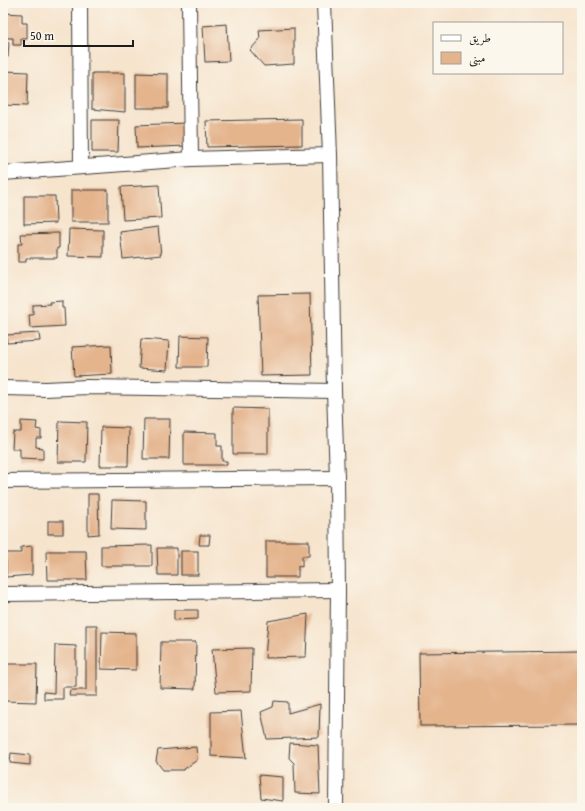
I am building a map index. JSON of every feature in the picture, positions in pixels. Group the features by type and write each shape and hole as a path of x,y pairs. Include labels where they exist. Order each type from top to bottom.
{"street":[{"path":"80,3 81,167"},
{"path":"189,3 191,159"},
{"path":"324,3 330,155 337,478 338,590 336,808"},
{"path":"3,173 191,159 330,155"},
{"path":"3,388 46,389 87,387 334,391"},
{"path":"3,481 337,478"},
{"path":"3,594 338,590"}],"building":[{"path":"3,13 22,14 22,23 27,23 27,39 21,39 21,45 13,45 13,38 3,38"},
{"path":"227,24 229,61 205,62 203,26"},
{"path":"294,28 294,64 264,66 250,50 260,39 259,30"},
{"path":"3,42 9,42 8,57 3,57"},
{"path":"3,71 28,72 27,106 3,105"},
{"path":"92,73 125,73 125,112 92,109"},
{"path":"136,73 168,74 168,108 136,108"},
{"path":"302,119 302,145 207,147 206,121"},
{"path":"92,120 119,120 118,152 92,152"},
{"path":"186,123 187,146 137,148 136,125"},
{"path":"159,185 161,218 123,220 121,187"},
{"path":"71,190 108,190 108,222 71,222"},
{"path":"24,196 55,196 56,223 24,224"},
{"path":"158,227 161,255 123,259 120,232"},
{"path":"69,229 103,230 103,257 68,256"},
{"path":"59,233 57,258 26,258 26,262 18,262 18,244 22,244 21,234"},
{"path":"310,294 312,375 261,376 258,295"},
{"path":"62,301 65,326 30,328 29,315 33,315 33,305 50,304 49,302"},
{"path":"39,333 40,341 7,343 6,335"},
{"path":"180,336 208,337 207,367 179,367"},
{"path":"141,339 169,341 167,370 139,368"},
{"path":"111,345 112,374 74,376 72,347"},
{"path":"233,408 268,409 268,454 233,454"},
{"path":"144,419 170,419 169,459 143,459"},
{"path":"21,421 37,422 36,429 41,430 41,438 36,438 36,447 43,448 43,459 20,458 20,449 12,449 13,432 21,432"},
{"path":"59,421 87,422 86,462 58,462"},
{"path":"101,427 129,428 128,466 100,466"},
{"path":"184,432 217,433 217,446 222,446 222,461 227,461 227,465 184,465"},
{"path":"88,494 98,494 99,534 88,535"},
{"path":"112,500 146,501 146,530 111,529"},
{"path":"48,521 63,521 63,534 48,534"},
{"path":"200,535 210,535 209,545 199,545"},
{"path":"266,541 309,541 309,556 302,556 302,567 298,566 298,577 266,577"},
{"path":"152,545 152,566 101,566 101,546"},
{"path":"32,546 32,575 6,577 6,560 3,560 3,553 21,553 21,547"},
{"path":"157,548 177,548 177,575 158,575"},
{"path":"46,551 86,551 87,580 47,580"},
{"path":"181,551 198,551 198,575 181,575"},
{"path":"174,610 198,610 198,619 174,620"},
{"path":"308,614 306,657 265,658 268,621"},
{"path":"86,625 97,625 97,696 69,696 70,690 86,690"},
{"path":"102,632 136,633 136,670 101,669"},
{"path":"161,642 196,642 195,689 160,688"},
{"path":"55,645 76,646 76,687 63,687 63,699 44,699 44,692 54,693"},
{"path":"252,648 251,691 216,692 212,649"},
{"path":"582,651 582,725 420,726 419,653"},
{"path":"3,664 37,664 36,702 3,701"},
{"path":"274,701 288,702 288,713 320,704 319,737 267,739 261,712 273,707"},
{"path":"241,711 246,758 211,756 211,712"},
{"path":"290,743 318,745 320,794 295,793 294,763 289,758"},
{"path":"196,747 197,760 183,770 163,770 156,761 158,750"},
{"path":"11,753 30,755 30,765 10,763"},
{"path":"259,775 283,777 283,801 261,798"}]}
